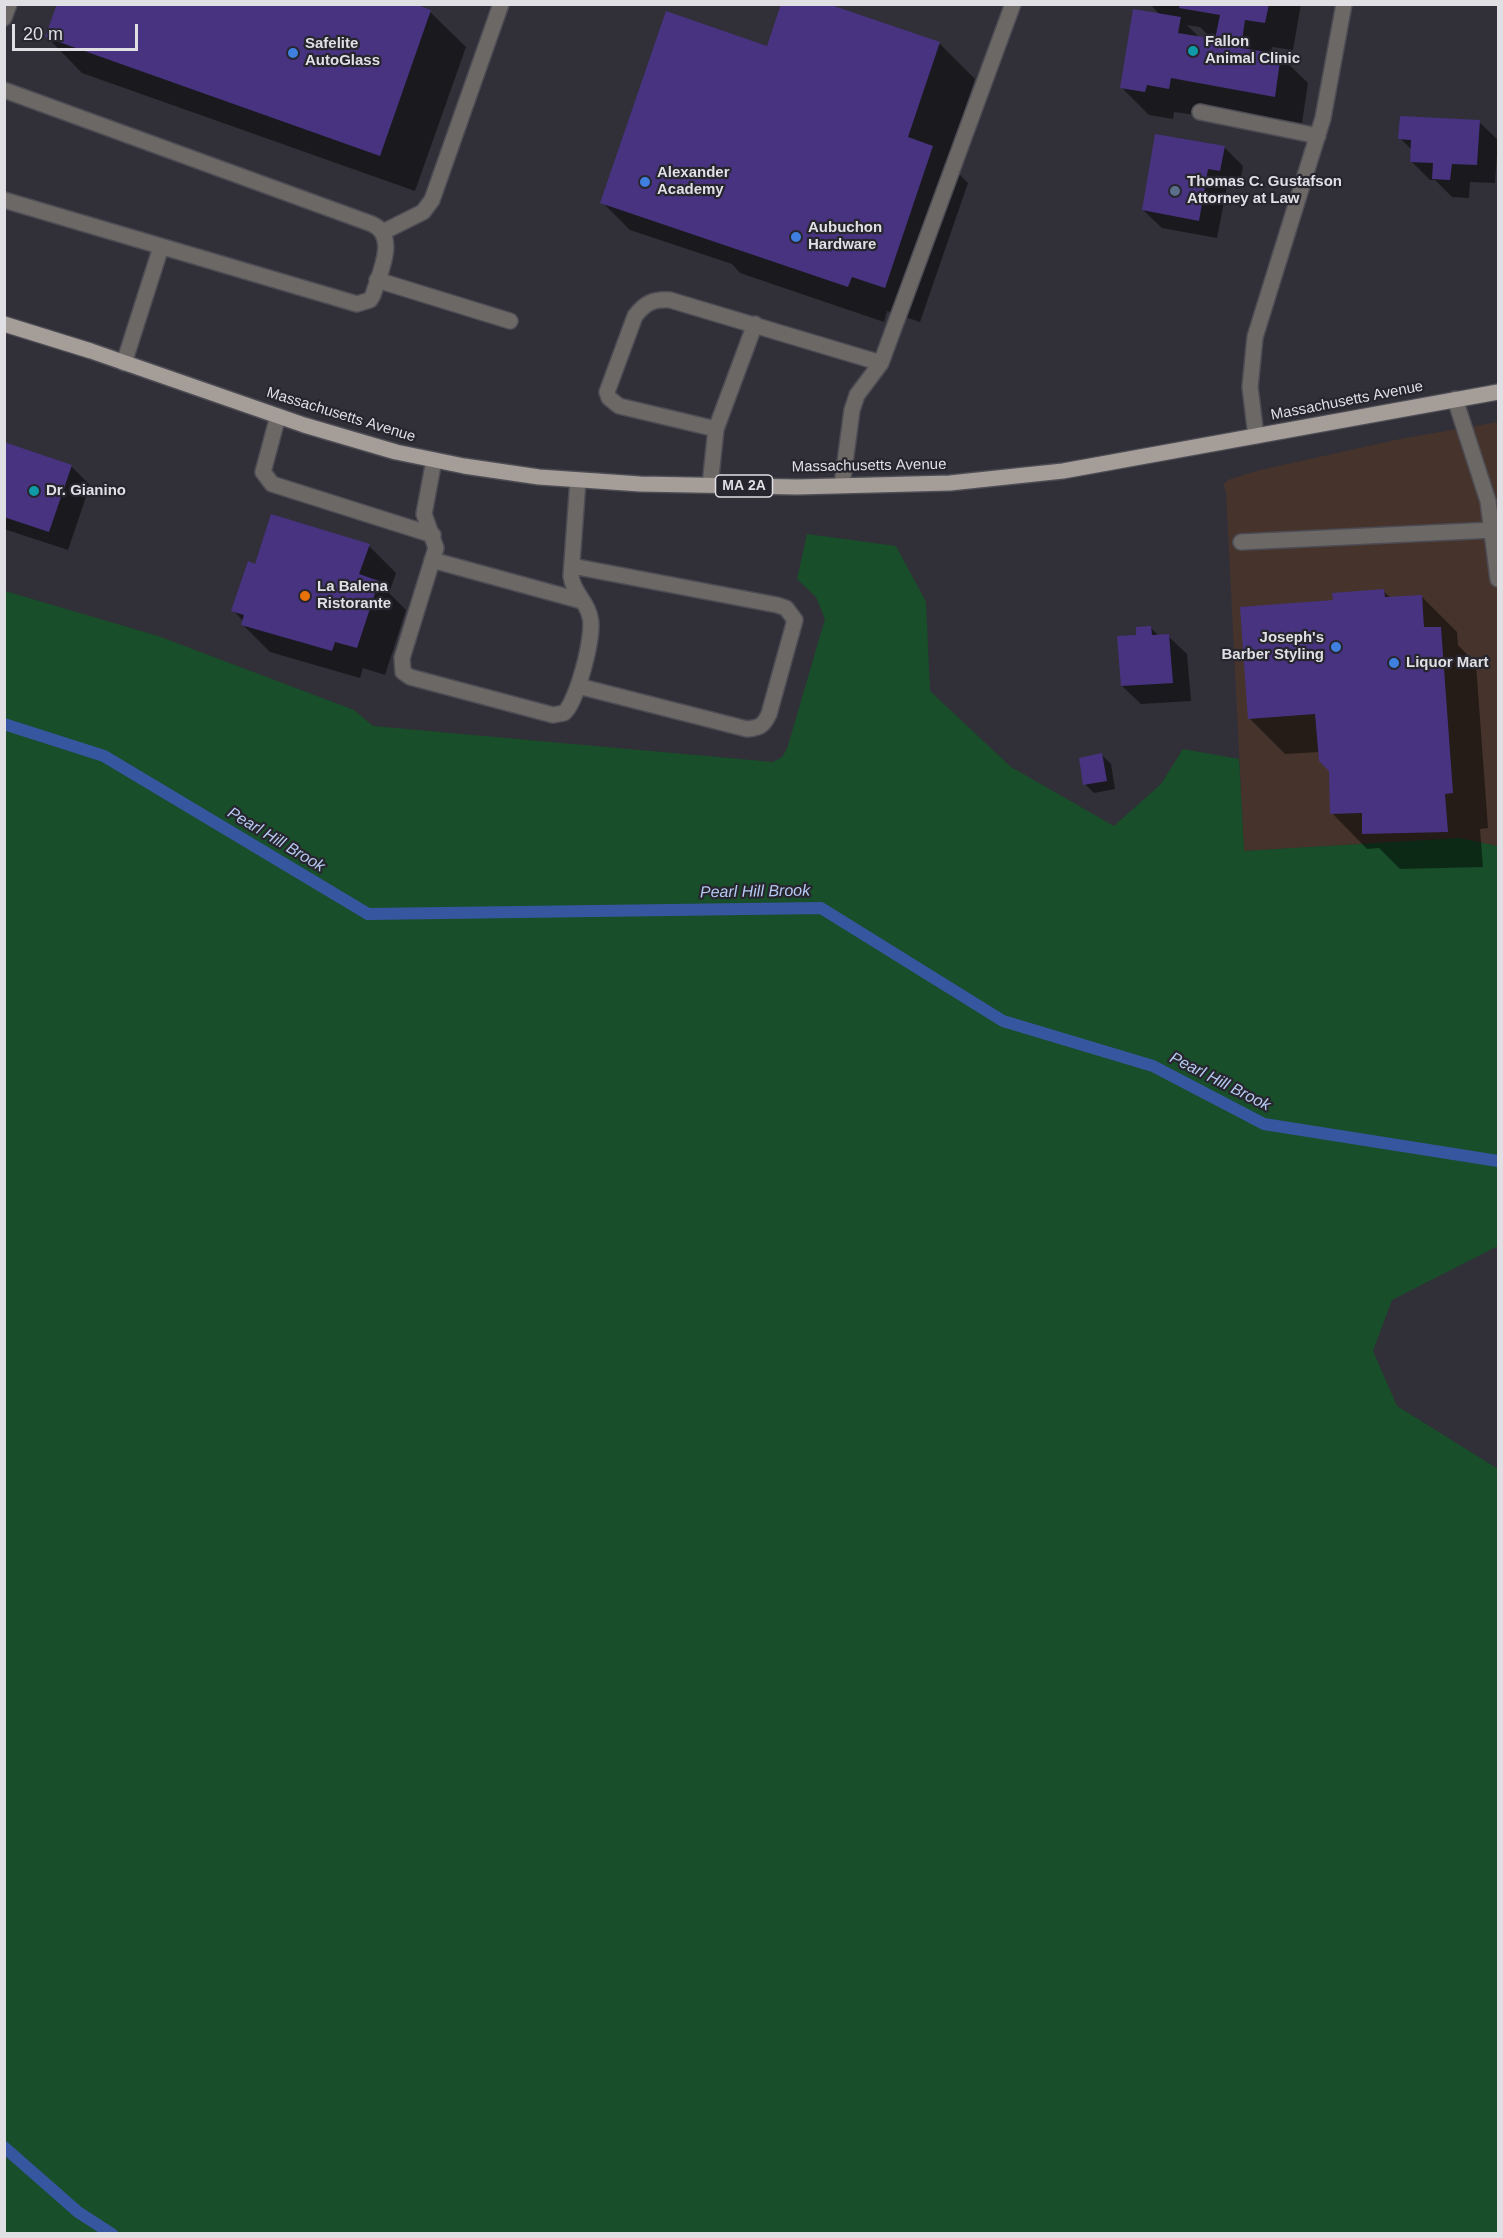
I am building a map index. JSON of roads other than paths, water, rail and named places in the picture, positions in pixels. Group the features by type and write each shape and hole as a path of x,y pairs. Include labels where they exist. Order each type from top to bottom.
{"main road":[{"name":"Massachusetts Avenue","path":"4,324 358,442 434,460 539,477 578,480 710,485 950,483 1063,471 1498,392"}],"lane":[{"path":"4,18 9,4"},
{"path":"383,232 423,212 432,200 501,4"},
{"path":"842,485 852,410 857,395 881,363 1013,4"},
{"path":"1256,436 1250,387 1255,337 1318,136 1344,4"},
{"path":"4,90 372,224 383,232 386,246 370,300 357,304 4,200"},
{"path":"1200,112 1318,136"},
{"path":"124,363 161,247"},
{"path":"377,280 510,321"},
{"path":"716,429 620,406 609,398 607,392 635,316 642,307 654,299 670,300 881,363"},
{"path":"710,485 716,429 755,324"},
{"path":"1455,399 1488,501 1498,579"},
{"path":"278,416 263,472 272,484 433,535"},
{"path":"434,460 424,513 436,548 402,658 403,672 410,677 554,715 564,713 570,708 578,686 592,625 587,608 572,584 578,480"},
{"path":"1241,542 1493,530"},
{"path":"432,560 582,601"},
{"path":"572,566 777,604 786,608 795,620 769,714 758,728 747,729 578,686"}],"waterway":[{"name":"Pearl Hill Brook","path":"4,724 104,756 368,914 821,908 1003,1021 1153,1066 1264,1124 1498,1161"},
{"path":"4,2147 78,2212 112,2234"}],"place":[{"name":"Fallon Animal Clinic","path":"1193,51"},
{"name":"Safelite AutoGlass","path":"293,53"},
{"name":"Alexander Academy","path":"645,182"},
{"name":"Thomas C. Gustafson Attorney at Law","path":"1175,191"},
{"name":"Aubuchon Hardware","path":"796,237"},
{"name":"Dr. Gianino","path":"34,491"},
{"name":"La Balena Ristorante","path":"305,596"},
{"name":"Joseph's Barber Styling","path":"1336,647"},
{"name":"Liquor Mart","path":"1394,663"}]}
